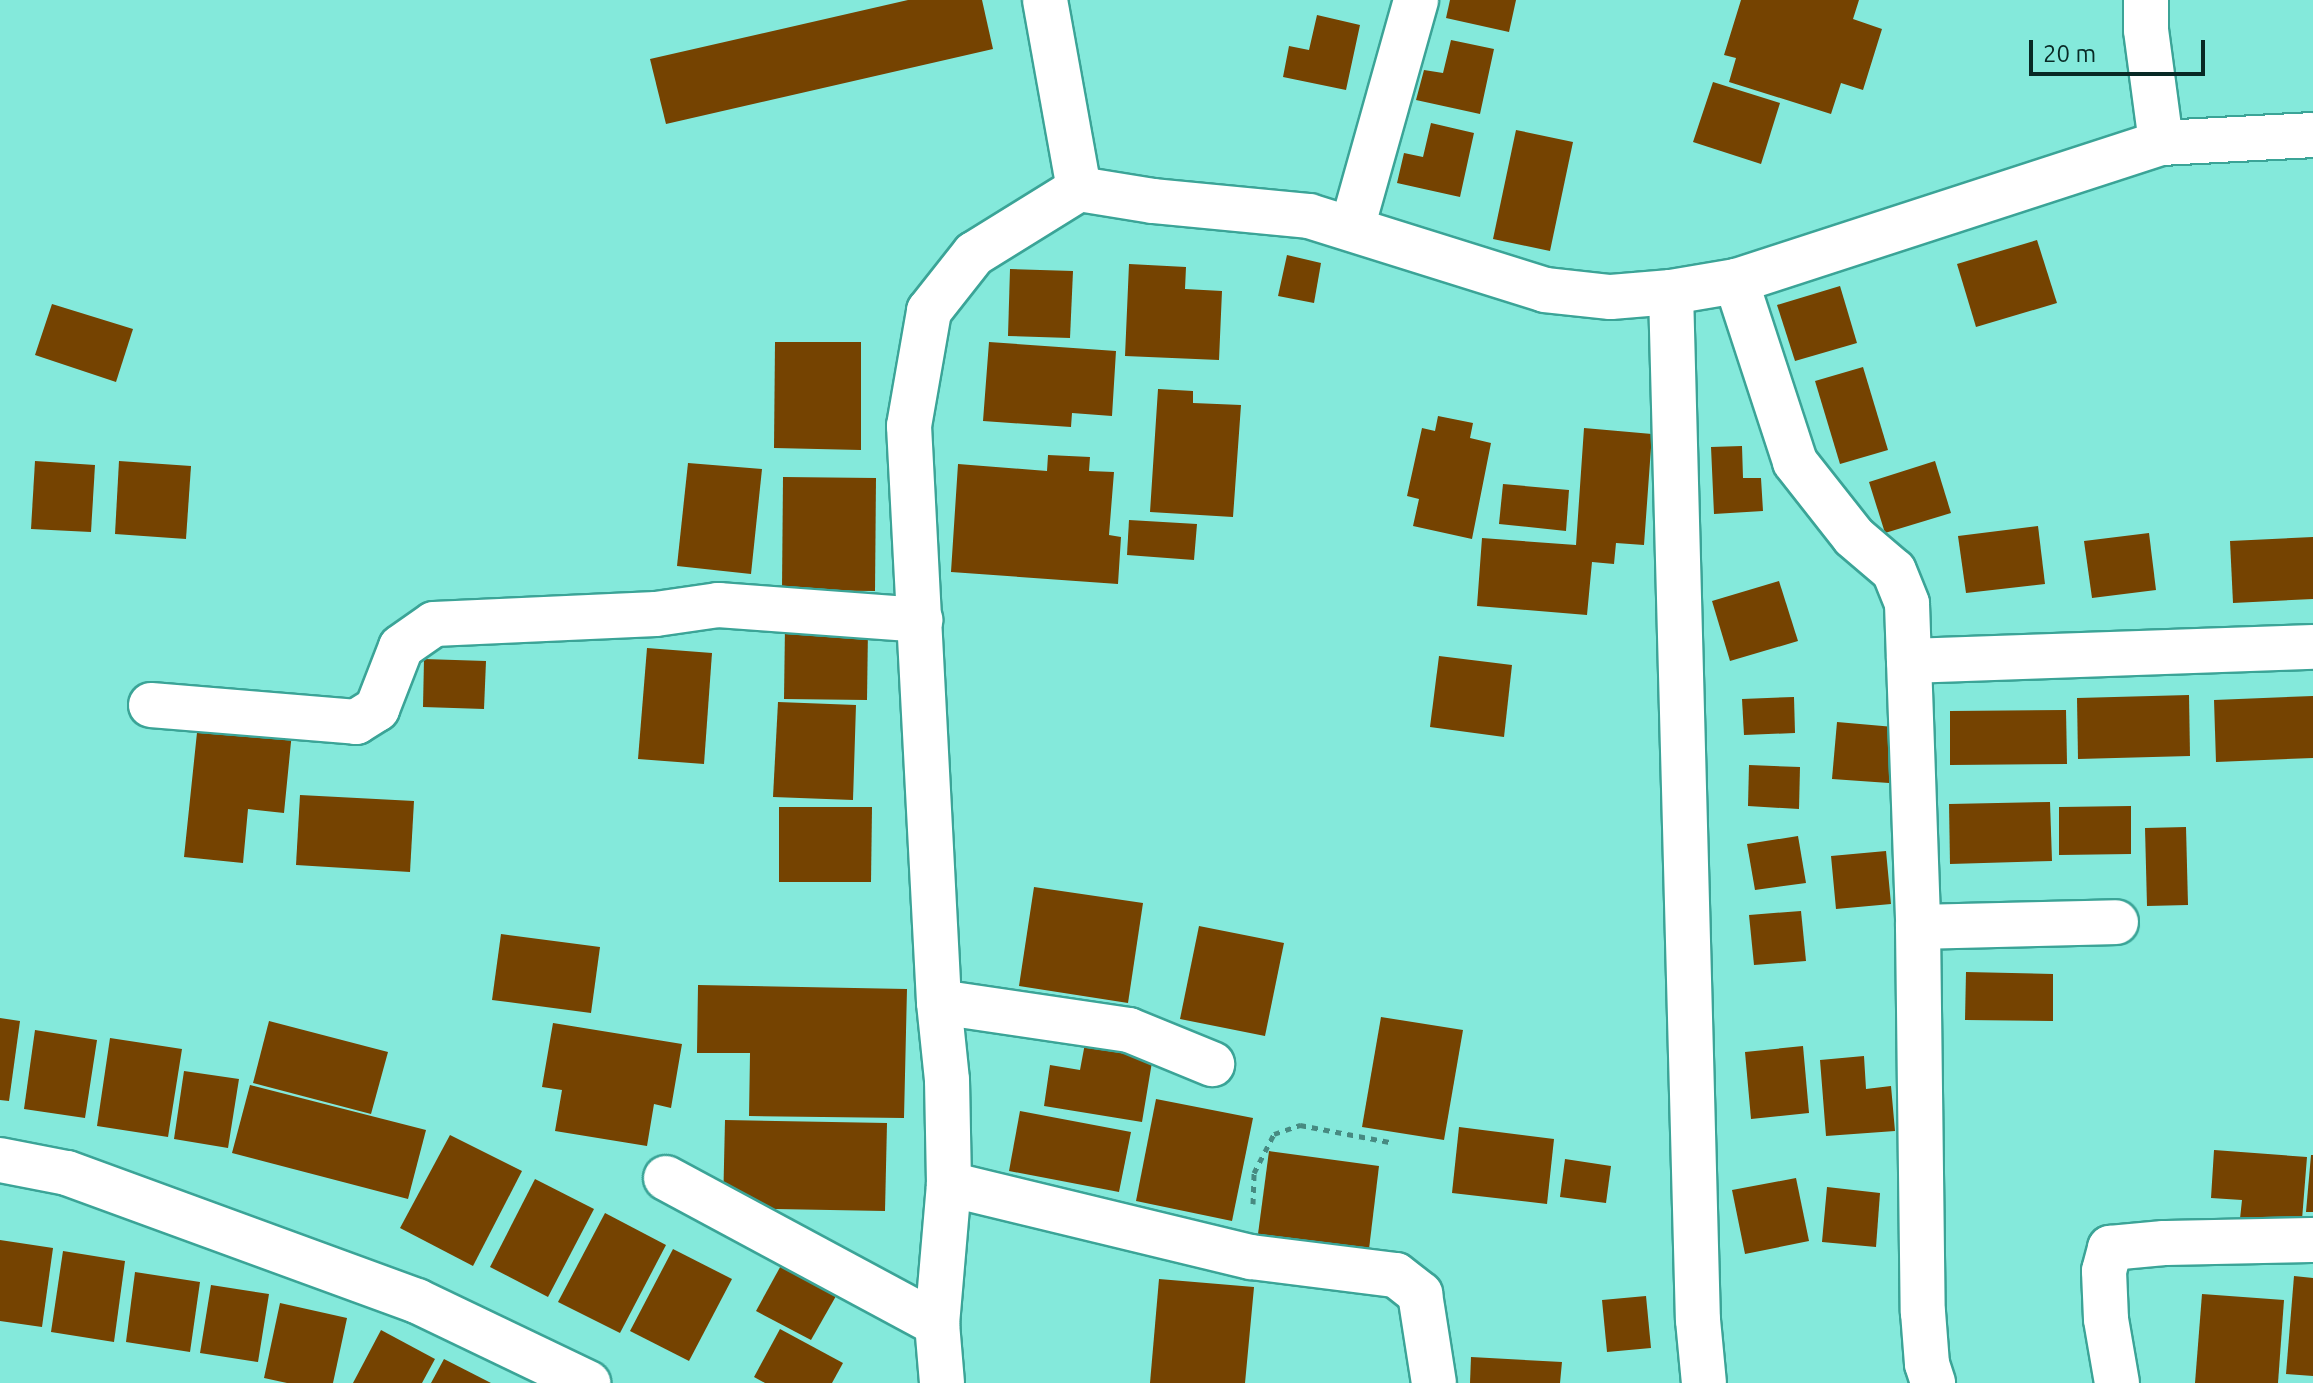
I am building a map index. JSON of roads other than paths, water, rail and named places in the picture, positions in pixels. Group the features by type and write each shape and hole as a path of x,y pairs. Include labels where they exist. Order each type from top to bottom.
{"street":[{"path":"1045,0 1079,189"},
{"path":"1352,228 1416,0"},
{"path":"2146,0 2146,30 2161,143"},
{"path":"942,1383 937,1324 949,1184 947,1080 939,1002 909,426 929,311 974,254 1079,189 1153,201 1309,216 1545,290 1611,297 1671,292 1736,281 2161,143 2313,135"},
{"path":"1736,281 1795,462 1854,537 1894,571 1907,604 1918,927 1923,1312 1927,1364 1933,1383"},
{"path":"1671,292 1698,1320 1704,1383"},
{"path":"151,705 356,722 377,709 401,647 434,624 656,614 718,605 920,620"},
{"path":"1909,661 2313,647"},
{"path":"1918,927 2116,922"},
{"path":"939,1002 1129,1030 1212,1064"},
{"path":"0,1160 67,1173 417,1301 588,1383"},
{"path":"666,1178 937,1324"},
{"path":"949,1184 1251,1257 1396,1275 1420,1294 1434,1383"},
{"path":"2117,1383 2106,1319 2104,1271 2110,1248 2164,1243 2313,1240"}]}
